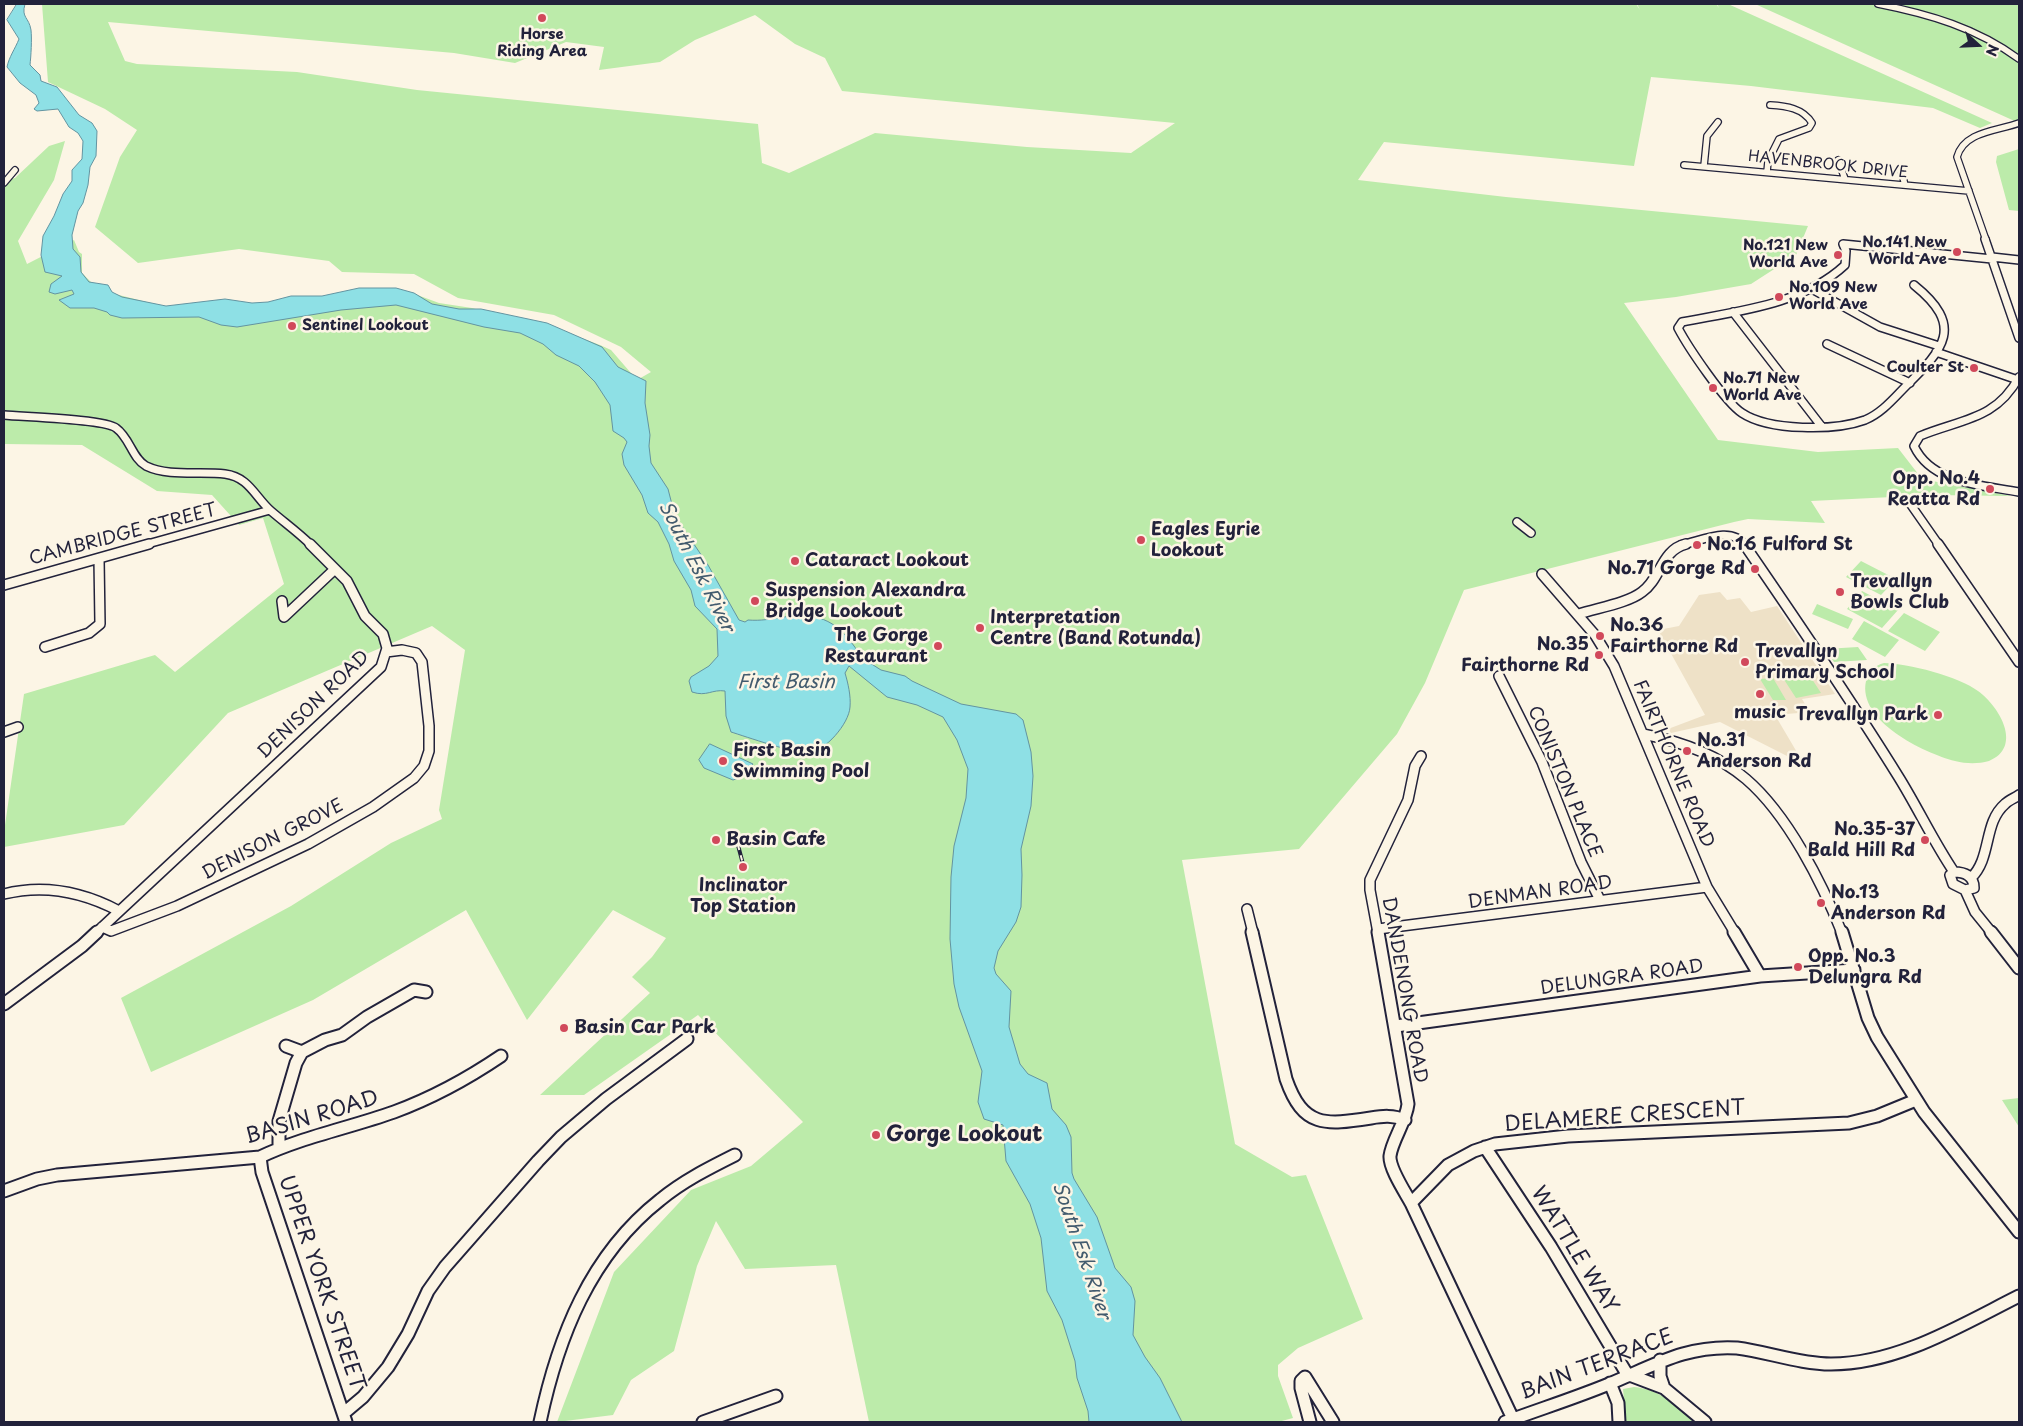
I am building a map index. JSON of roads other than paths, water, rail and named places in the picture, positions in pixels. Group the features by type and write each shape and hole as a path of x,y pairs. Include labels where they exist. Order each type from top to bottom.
{"street":[{"path":"1878,4 1916,12 1960,26 1992,41 2019,59"},
{"path":"1768,172 1767,165 1776,141 1784,136 1809,128 1812,123 1808,116 1800,112 1770,105"},
{"path":"1704,166 1704,145 1714,125 1718,122"},
{"path":"2019,123 1970,138 1959,148 1957,157 2019,338"},
{"path":"1838,160 1845,179"},
{"name":"HAVENBROOK DRIVE","path":"1684,165 1969,192"},
{"path":"4,183 15,170"},
{"path":"1901,170 1905,185"},
{"path":"1914,285 1933,301 1940,311 1944,329 1938,349 1930,364 1867,419 1847,425 1822,426 1757,420 1737,410 1678,328 1682,322 1774,304 1831,278 1846,264 1843,244 2019,260"},
{"path":"1810,288 1880,327 2019,378 2014,389 1999,405 1970,420 1939,428 1920,436 1914,446 1920,459 1938,472 1955,478 2019,492"},
{"path":"1734,312 1822,426"},
{"path":"1827,344 1910,383"},
{"name":"DENISON ROAD","path":"4,415 109,424 117,428 127,438 138,460 146,466 162,471 214,473 236,477 249,484 270,510 281,518 350,585 365,616 383,634 386,652 383,662 370,678 102,927 65,959 4,1004"},
{"path":"1911,505 2019,662"},
{"name":"CAMBRIDGE STREET","path":"4,585 251,517 270,510"},
{"name":"CAMBRIDGE STREET","path":"251,517 266,515 281,518"},
{"path":"1517,522 1531,533"},
{"path":"1579,614 1633,597 1642,592 1653,581 1666,557 1679,546 1732,535 1745,542 1839,682 1888,760 1941,853 1954,872 1964,873 1971,878 1974,886 1971,890 1957,887 1951,881 1950,875 1954,872"},
{"path":"44,647 89,633 100,624 99,559"},
{"path":"282,601 284,617 335,569"},
{"name":"FAIRTHORNE ROAD","path":"1542,574 1579,614 1595,635 1614,666 1707,887 1760,976"},
{"name":"DENISON GROVE","path":"102,927 111,931 141,922 287,855 333,831 414,778 424,766 429,752 429,726 422,662 416,653 402,650 386,652"},
{"name":"CONISTON PLACE","path":"1499,676 1542,762 1581,862 1600,900"},
{"path":"4,732 18,727"},
{"path":"1643,734 1670,739 1719,761 1732,768 1759,790 1791,833 1824,891 1839,922 1868,1018 1916,1100 2019,1232"},
{"name":"DANDENONG ROAD","path":"1411,1203 1394,1171 1390,1157 1405,1120 1408,1104 1396,1026 1370,890 1370,880 1408,800 1415,766 1421,756"},
{"path":"1971,878 1979,872 1989,834 1998,811 2019,795"},
{"name":"DENMAN ROAD","path":"1378,929 1707,887"},
{"path":"4,894 53,890 96,898 119,910"},
{"path":"1965,890 1975,912 2019,968"},
{"path":"1247,909 1290,1096 1297,1106 1306,1114 1330,1123 1395,1115 1405,1120"},
{"name":"DELUNGRA ROAD","path":"1396,1026 1760,976 1854,970"},
{"path":"279,1148 281,1113 296,1063 302,1052 325,1040 342,1035 367,1017 414,990 420,980"},
{"path":"414,990 426,992"},
{"path":"345,1418 388,1366 407,1335 425,1295 455,1253 561,1138 611,1095 687,1039"},
{"path":"286,1046 302,1052"},
{"name":"BASIN ROAD","path":"4,1191 37,1179 57,1176 260,1157 279,1148 392,1113 426,1100 465,1080 501,1056"},
{"name":"DELAMERE CRESCENT","path":"1411,1203 1458,1158 1485,1147 1568,1136 1848,1123 1877,1116 1916,1100"},
{"name":"WATTLE WAY","path":"1485,1147 1551,1247 1627,1374"},
{"path":"540,1422 556,1359 575,1310 604,1258 618,1240 650,1208 684,1182 735,1155"},
{"name":"UPPER YORK STREET","path":"260,1157 262,1172 345,1418"},
{"path":"1411,1203 1509,1421"},
{"name":"BAIN TERRACE","path":"1509,1421 1610,1383 1660,1360 1684,1352 1727,1347 1747,1348 1829,1364 1852,1364 1872,1360 1937,1334 2019,1296"},
{"path":"1660,1360 1660,1376 1664,1388"},
{"path":"1627,1374 1664,1388 1706,1422"},
{"path":"1310,1422 1301,1388 1301,1381 1305,1377 1333,1422"},
{"path":"1610,1383 1618,1403 1619,1422"},
{"path":"703,1422 776,1396"}],"water":[{"path":"17,4 25,4 24,12 31,30 30,65 40,75 41,81 57,87 79,115 92,123 97,131 96,156 90,167 88,185 83,203 78,211 72,235 73,249 80,257 81,272 89,282 108,285 112,292 122,297 166,306 225,299 252,303 268,302 291,296 322,296 359,288 396,288 414,293 432,304 459,309 481,309 547,323 602,347 618,367 646,381 645,403 650,435 651,463 668,489 675,516 708,565 739,620 745,622 748,620 797,616 819,618 836,627 851,642 859,656 881,670 905,676 961,704 1016,714 1023,720 1031,752 1033,776 1031,806 1021,849 1021,907 1016,922 998,951 994,968 996,974 1011,991 1009,1027 1020,1064 1028,1074 1047,1083 1052,1109 1066,1125 1071,1137 1072,1173 1074,1179 1097,1217 1115,1268 1131,1287 1135,1301 1133,1335 1145,1357 1160,1378 1182,1422 1089,1422 1088,1411 1077,1378 1075,1361 1062,1320 1047,1291 1041,1238 1030,1204 1006,1161 1003,1125 984,1119 978,1102 982,1071 959,1007 954,984 950,939 951,877 954,846 966,798 968,769 957,740 943,717 917,705 887,697 849,666 845,673 850,698 849,714 835,736 815,751 803,753 794,751 731,732 726,716 725,691 702,694 692,692 689,681 691,677 709,666 718,656 717,629 695,606 691,590 674,561 669,544 658,522 648,513 642,495 624,465 622,454 627,442 613,431 610,405 595,382 579,366 556,355 543,344 520,333 484,327 396,305 341,310 237,327 221,325 199,317 122,318 94,308 70,308 59,300 74,294 72,290 55,294 49,292 51,284 62,276 45,272 41,255 43,236 63,194 72,181 72,170 82,159 83,141 78,133 69,127 58,109 37,111 34,109 39,103 36,95 20,83 7,67 19,39 7,20"},
{"name":"First Basin Swimming Pool","path":"710,744 753,764 742,777 733,780 704,768 699,760"}],"railway":[{"path":"735,834 743,864"}],"place":[{"name":"Horse Riding Area","path":"542,18"},
{"name":"No.141 New World Ave","path":"1957,252"},
{"name":"No.121 New World Ave","path":"1838,255"},
{"name":"No.109 New World Ave","path":"1779,297"},
{"name":"Sentinel Lookout","path":"292,326"},
{"name":"Coulter St","path":"1974,368"},
{"name":"No.71 New World Ave","path":"1713,388"},
{"name":"Opp. No.4 Reatta Rd","path":"1990,489"},
{"name":"Eagles Eyrie Lookout","path":"1141,540"},
{"name":"No.16 Fulford St","path":"1697,545"},
{"name":"Cataract Lookout","path":"795,561"},
{"name":"No.71 Gorge Rd","path":"1755,569"},
{"name":"Trevallyn Bowls Club","path":"1840,592"},
{"name":"Suspension Alexandra Bridge Lookout","path":"755,601"},
{"name":"Interpretation Centre (Band Rotunda)","path":"980,628"},
{"name":"No.36 Fairthorne Rd","path":"1600,636"},
{"name":"The Gorge Restaurant","path":"938,646"},
{"name":"No.35 Fairthorne Rd","path":"1599,655"},
{"name":"Trevallyn Primary School","path":"1745,662"},
{"name":"music","path":"1760,694"},
{"name":"Trevallyn Park","path":"1938,715"},
{"name":"No.31 Anderson Rd","path":"1687,751"},
{"name":"First Basin Swimming Pool","path":"723,761"},
{"name":"Basin Cafe","path":"716,840"},
{"name":"No.35-37 Bald Hill Rd","path":"1925,840"},
{"name":"Inclinator Top Station","path":"743,867"},
{"name":"No.13 Anderson Rd","path":"1821,903"},
{"name":"Opp. No.3 Delungra Rd","path":"1798,967"},
{"name":"Basin Car Park","path":"564,1028"},
{"name":"Gorge Lookout","path":"876,1135"}],"water label":[{"name":"South Esk River","path":"696,567"},
{"name":"First Basin","path":"786,683"},
{"name":"South Esk River","path":"1081,1251"}]}
